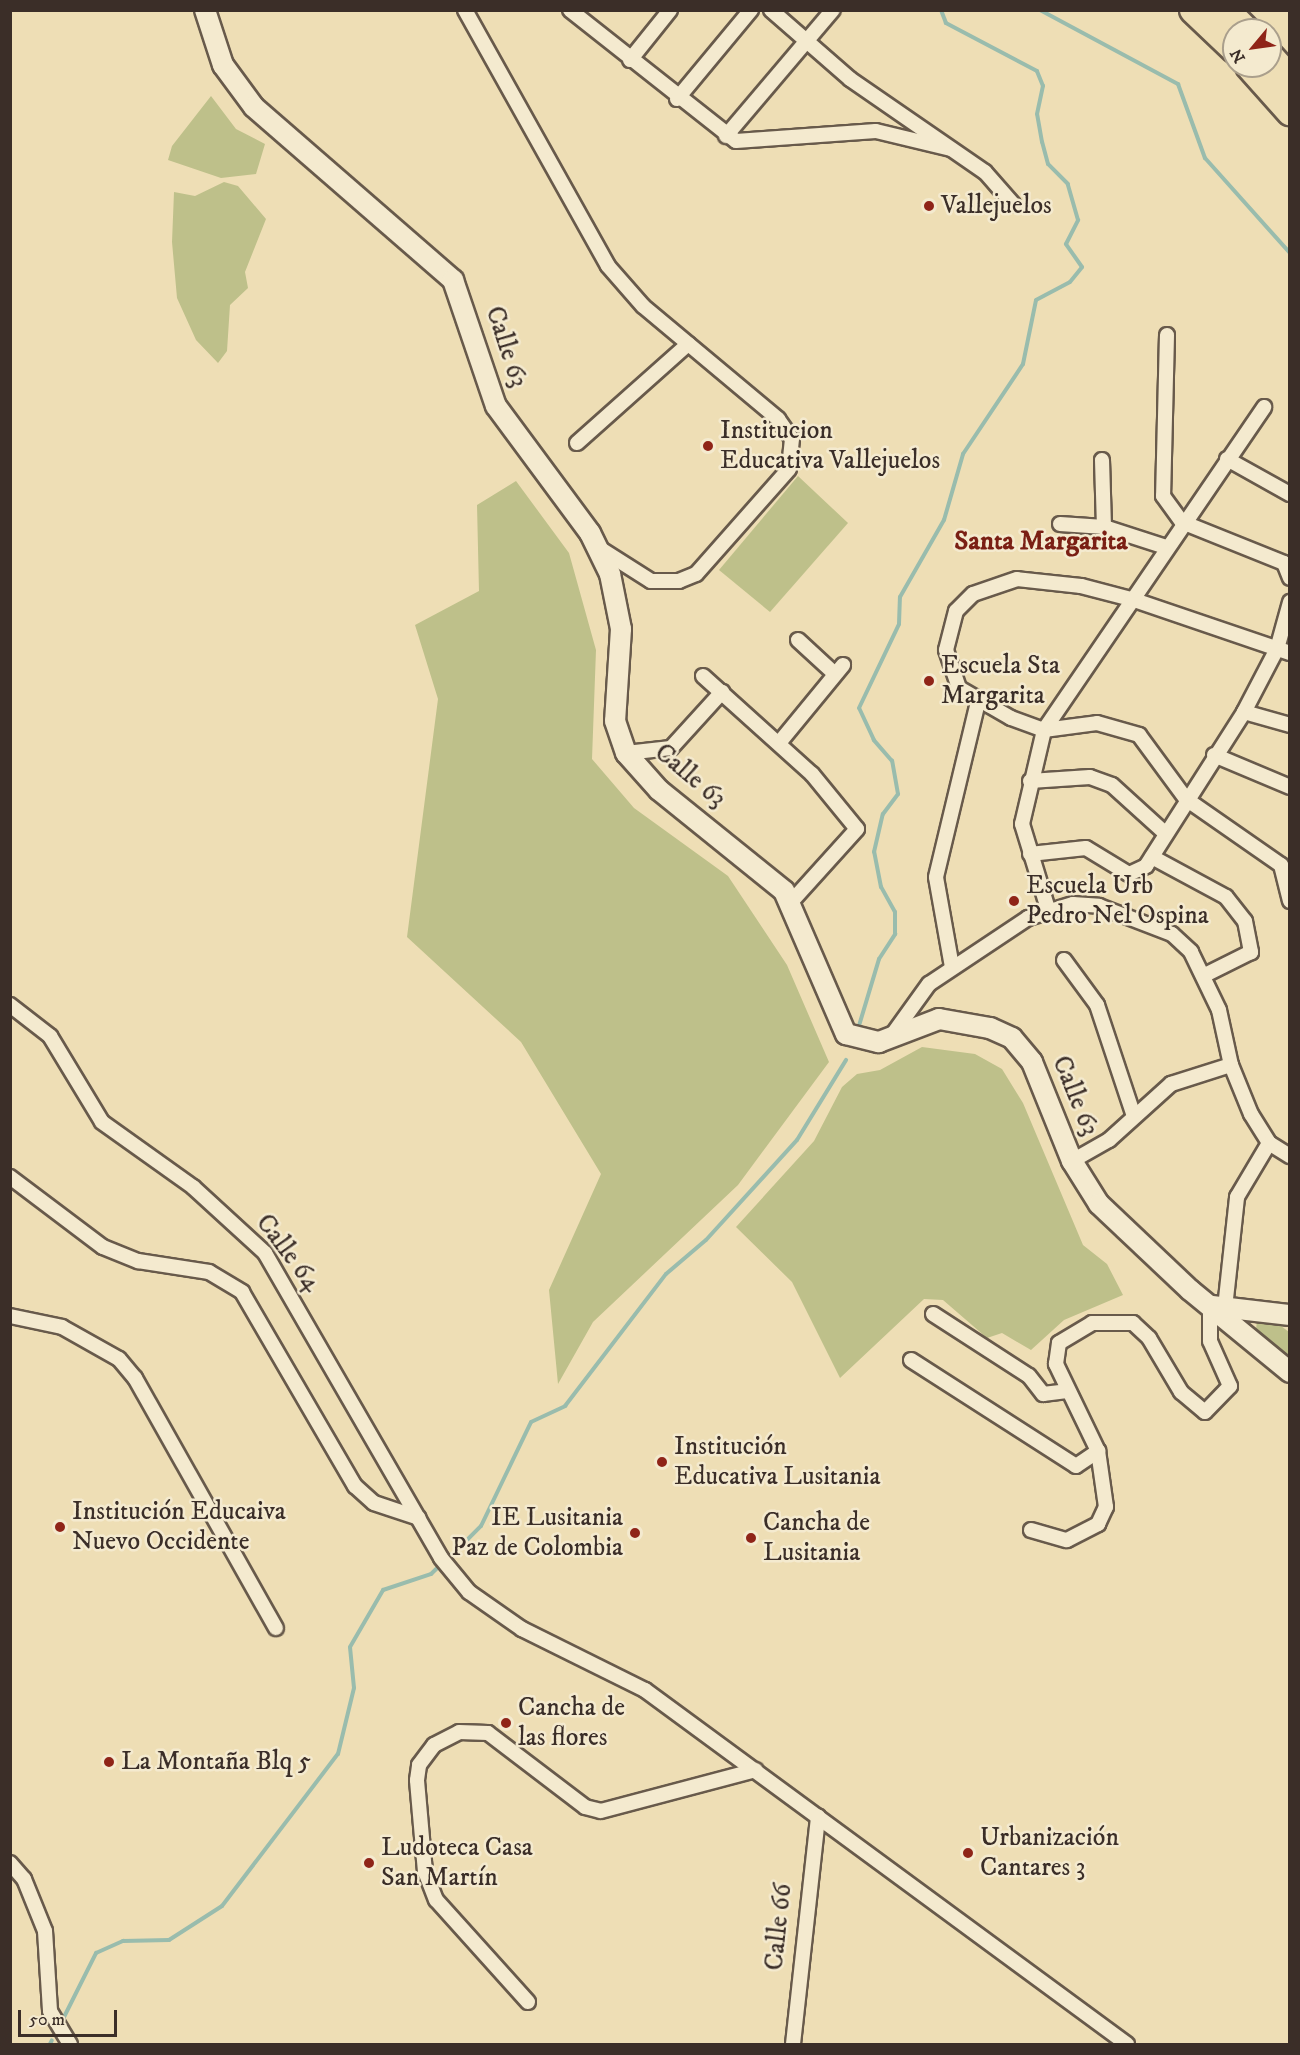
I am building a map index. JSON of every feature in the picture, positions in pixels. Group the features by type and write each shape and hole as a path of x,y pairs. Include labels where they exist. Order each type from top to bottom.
{"highway":[{"path":"1193,10 1222,38"},
{"path":"1260,78 1290,112"}],"main road":[{"name":"Calle 63","path":"205,10 223,65 254,107 453,280 496,406 599,548 618,603 615,721 626,753 646,778 757,866 791,902 846,1034 871,1043 939,1019 990,1028 1012,1038 1032,1062 1072,1161 1107,1213 1218,1306 1290,1372"},
{"path":"1218,1306 1290,1315"}],"street":[{"path":"465,10 608,266 643,306 785,426 794,446 789,469 711,561 686,579 651,581 599,548"},
{"path":"570,10 585,15 630,60 726,136 754,143 876,131 951,149"},
{"path":"630,60 670,10"},
{"path":"677,99 751,10"},
{"path":"771,10 850,79 985,172 1013,204"},
{"path":"726,136 832,10"},
{"path":"1167,335 1163,496 1182,522 1284,563 1290,578"},
{"path":"577,442 688,344"},
{"path":"1048,909 1023,824 1030,781 1044,730 1182,522 1264,407"},
{"path":"1227,459 1290,494"},
{"path":"1102,460 1104,527"},
{"path":"1060,524 1104,527 1166,547"},
{"path":"1283,651 1131,599 1081,585 1017,579 973,594 956,611 946,650 959,688 978,702 1044,730 1097,723 1129,729 1150,748 1186,799 1269,853 1288,880 1290,901"},
{"path":"1030,854 1086,848 1129,874 1137,874 1152,857 1186,799 1283,651 1290,602"},
{"path":"778,743 839,669 798,640"},
{"path":"704,676 778,743 857,829 791,902"},
{"path":"626,753 671,748 722,692"},
{"path":"952,967 936,877 978,702"},
{"path":"1244,712 1290,725"},
{"path":"1214,755 1290,787"},
{"path":"1030,781 1090,777 1112,785 1165,833"},
{"path":"1152,857 1226,897 1245,921 1251,952 1205,975"},
{"path":"890,1038 911,1003 952,967 1048,909 1100,906 1172,934 1205,975 1232,1065 1269,1143 1288,1160"},
{"path":"1064,960 1097,1005 1133,1113"},
{"name":"Calle 64","path":"10,1005 50,1036 102,1122 193,1187 265,1253 441,1558 469,1592 522,1629 645,1690 818,1816 1058,1997 1127,2044"},
{"path":"1072,1161 1109,1140 1133,1113 1179,1079 1232,1065"},
{"path":"1031,1530 1067,1540 1098,1524 1106,1507 1098,1451 1067,1391 1056,1364 1059,1343 1077,1328 1121,1320 1149,1338 1195,1409 1214,1407 1230,1386 1210,1341 1237,1197 1269,1143"},
{"path":"10,1177 112,1251 209,1272 242,1292 355,1486 374,1503 419,1518"},
{"path":"933,1314 1029,1376 1043,1394 1067,1391"},
{"path":"10,1316 90,1339 130,1371 276,1628"},
{"path":"911,1360 1076,1466 1098,1451"},
{"path":"528,2002 436,1900 425,1872 417,1780 419,1766 434,1745 459,1732 488,1733 585,1807 601,1811 756,1770"},
{"name":"Calle 66","path":"793,2044 818,1816"},
{"path":"10,1863 24,1879 45,1931 50,2011 70,2044"}],"green space":[{"path":"211,96 236,129 265,144 256,174 221,178 168,160 172,146"},
{"path":"224,182 238,186 266,219 245,272 248,288 230,305 227,351 218,363 196,340 177,298 172,242 174,192 195,196"},
{"path":"798,476 848,523 770,612 719,570"},
{"path":"516,481 569,553 596,650 592,759 634,808 728,876 787,965 829,1062 738,1185 593,1322 558,1384 549,1290 601,1174 521,1042 407,937 438,699 415,625 479,591 477,505"},
{"path":"922,1047 975,1054 1002,1069 1023,1103 1083,1245 1107,1264 1123,1295 1064,1320 1031,1350 1002,1333 987,1338 943,1300 924,1299 840,1378 792,1282 736,1227 814,1141 842,1087 857,1074 880,1070"},
{"path":"1257,1320 1277,1323 1289,1332 1289,1365 1256,1330"}],"waterway":[{"path":"858,1029 879,959 895,934 895,912 881,887 874,852 883,814 898,794 892,761 874,740 859,708 899,624 900,597 944,520 963,454 1023,364 1036,300 1070,282 1082,267 1066,244 1078,220 1068,184 1048,164 1042,142 1037,114 1043,86 1037,71 946,23 941,10"},
{"path":"1040,10 1178,84 1205,158 1290,253"},
{"path":"461,1546 481,1526 531,1422 565,1406 666,1274 706,1240 797,1140 846,1060"},
{"path":"63,2019 96,1953 123,1941 169,1940 222,1906 338,1754 354,1688 350,1647 383,1590 431,1574 451,1555"},
{"path":"50,2044 52,2040"}],"place":[{"name":"Vallejuelos","path":"929,206"},
{"name":"Institucion Educativa Vallejuelos","path":"708,446"},
{"name":"Escuela Sta Margarita","path":"929,681"},
{"name":"Escuela Urb Pedro Nel Ospina","path":"1014,901"},
{"name":"Institución Educativa Lusitania","path":"662,1462"},
{"name":"Institución Educaiva Nuevo Occidente","path":"60,1527"},
{"name":"IE Lusitania Paz de Colombia","path":"635,1533"},
{"name":"Cancha de Lusitania","path":"751,1538"},
{"name":"Cancha de las flores","path":"506,1723"},
{"name":"La Montaña Blq 5","path":"109,1762"},
{"name":"Urbanización Cantares 3","path":"968,1853"},
{"name":"Ludoteca Casa San Martín","path":"369,1863"}],"district":[{"name":"Santa Margarita","path":"1041,542"}]}
